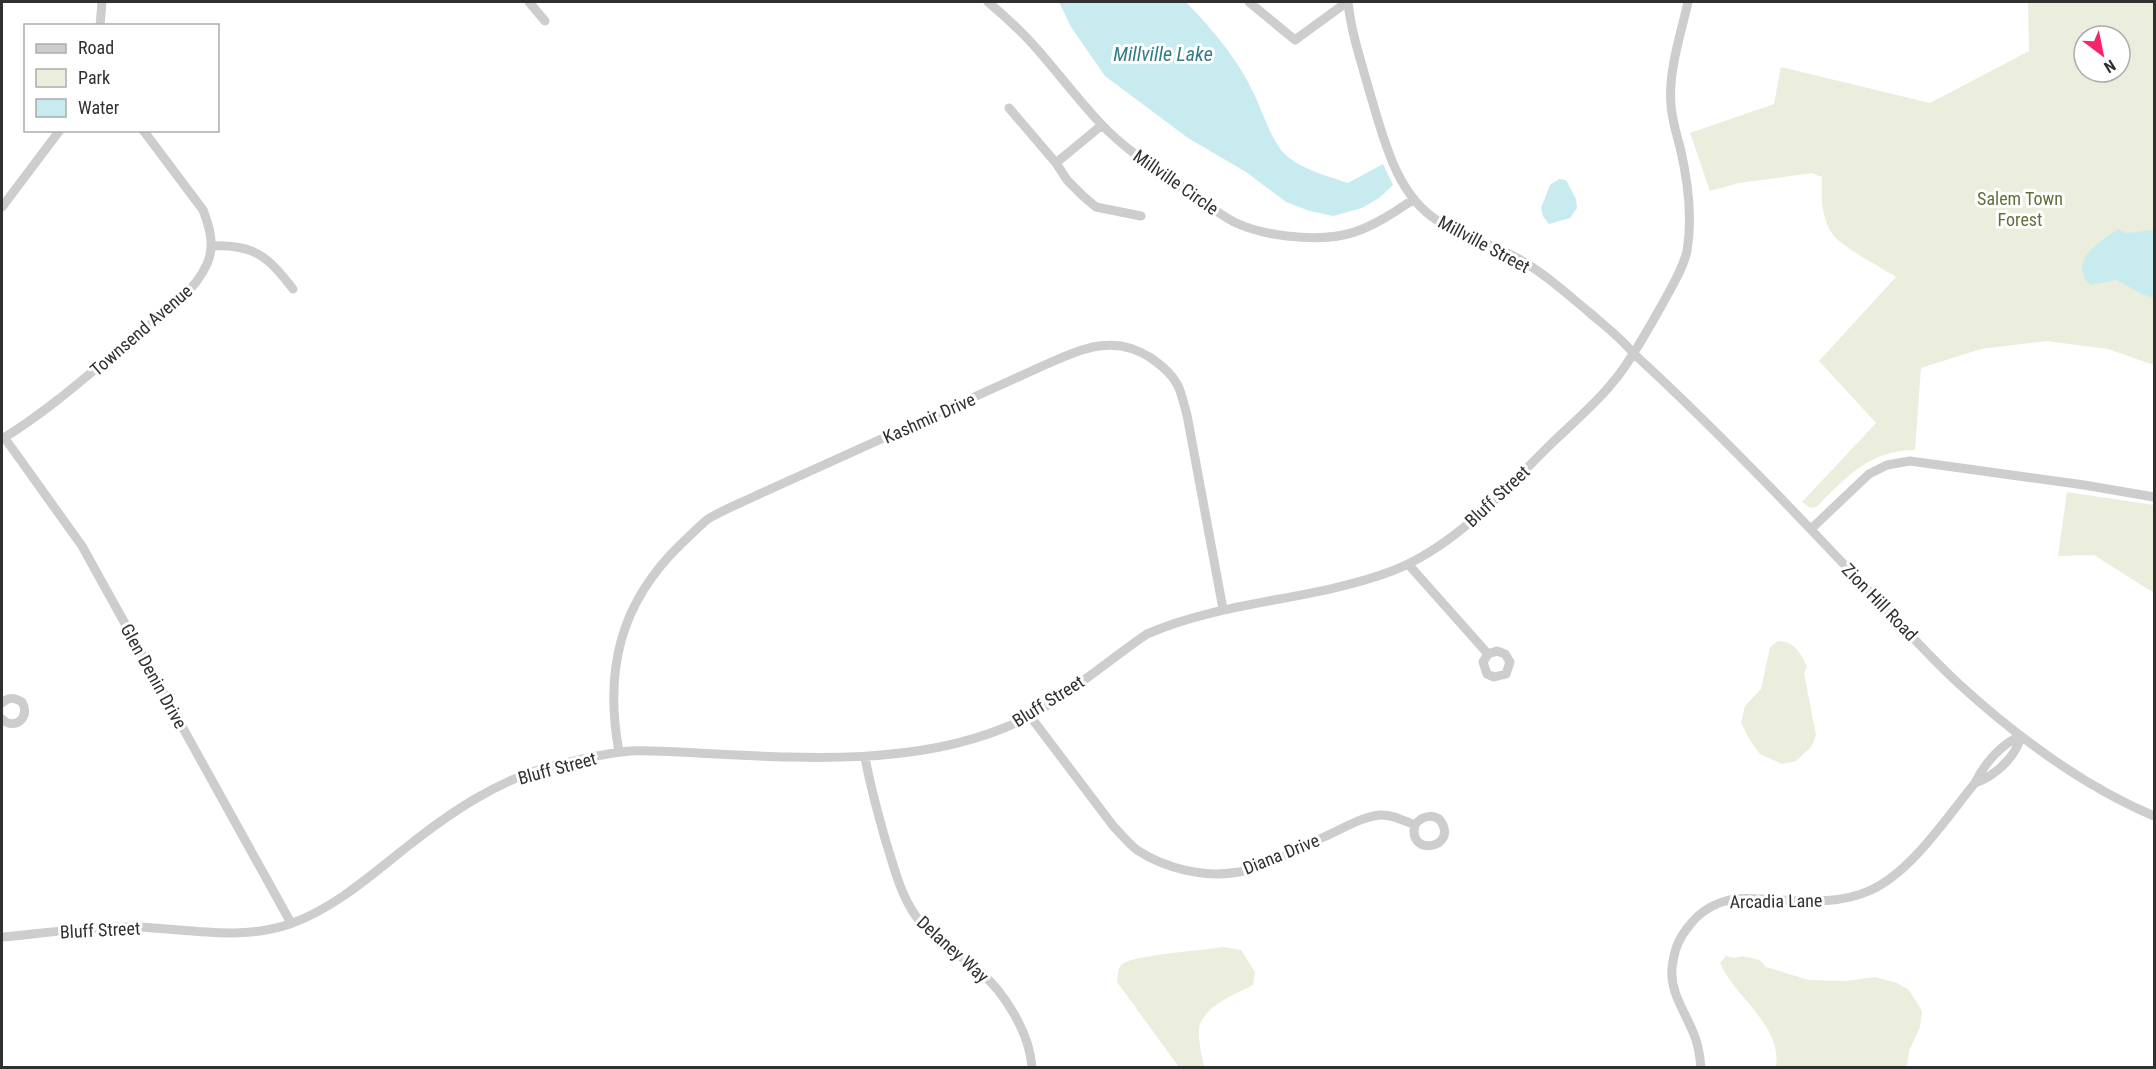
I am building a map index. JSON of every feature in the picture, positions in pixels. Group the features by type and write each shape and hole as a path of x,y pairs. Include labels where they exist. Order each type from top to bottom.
{"street":[{"path":"100,24 102,2"},
{"path":"529,2 545,21"},
{"name":"Millville Circle","path":"988,2 1023,33 1102,125 1131,152 1236,223 1256,230 1319,239 1340,237 1380,222 1414,199"},
{"path":"1249,2 1295,40 1348,2"},
{"name":"Millville Street","path":"1348,2 1354,38 1383,136 1400,176 1414,199 1438,221 1528,265 1624,341 1633,353"},
{"name":"Bluff Street","path":"2,937 94,928 137,927 244,933 268,930 291,923 327,907 451,813 507,782 549,767 619,752 646,751 786,758 865,757 950,745 981,736 1030,716 1148,634 1168,624 1222,609 1337,588 1408,564 1441,546 1495,499 1621,373 1674,284 1686,254 1691,221 1687,178 1671,104 1671,83 1688,2"},
{"path":"1009,108 1056,163 1067,180 1096,207 1141,216"},
{"path":"1056,163 1102,125"},
{"path":"2,207 58,132"},
{"path":"144,132 203,210 212,246 237,246 256,252 274,264 293,289"},
{"name":"Townsend Avenue","path":"3,438 54,404 174,305 202,273 212,246"},
{"name":"Kashmir Drive","path":"619,752 614,720 613,679 618,649 628,619 641,590 661,566 706,521 734,506 1047,364 1098,345 1119,345 1139,350 1165,368 1178,385 1187,415 1222,609"},
{"name":"Zion Hill Road","path":"1633,353 1700,416 1951,676 2021,736 2080,777 2154,816"},
{"name":"Glen Denin Drive","path":"3,438 82,546 291,923"},
{"path":"1811,529 1869,474 1887,465 1910,461 2084,484 2154,497"},
{"path":"1408,564 1488,654"},
{"path":"2,703 13,698 22,702 25,715 15,724 4,721 2,733"},
{"name":"Diana Drive","path":"1030,716 1114,827 1129,843 1156,860 1177,868 1218,874 1239,872 1361,820 1382,815 1392,816 1415,825"},
{"name":"Arcadia Lane","path":"1701,1068 1694,1034 1678,999 1672,978 1675,949 1682,935 1700,913 1727,900 1747,898 1830,900 1856,896 1871,890 1898,873 1911,861 1975,783 1982,769 2011,740 2021,736"},
{"name":"Delaney Way","path":"865,757 876,806 904,895 925,928 947,948 977,969 999,993 1021,1030 1029,1050 1032,1068"}],"green space":[{"name":"Salem Town Forest","path":"2028,2 2154,2 2154,365 2108,349 2046,341 1981,349 1921,368 1915,450 1899,451 1872,460 1849,476 1816,507 1810,508 1802,502 1876,423 1819,361 1896,277 1849,249 1832,233 1823,210 1822,177 1812,173 1739,183 1710,191 1690,133 1774,104 1781,67 1930,103 2029,51"},
{"path":"2067,492 2154,505 2154,593 2094,555 2058,556"},
{"path":"1778,641 1792,645 1807,666 1804,673 1816,735 1812,746 1796,761 1782,764 1760,754 1741,723 1745,706 1761,689 1770,647"},
{"path":"1224,947 1241,950 1255,972 1253,985 1220,1002 1201,1021 1199,1039 1204,1067 1179,1067 1117,982 1119,968 1122,964 1141,958"},
{"path":"1726,956 1735,958 1742,956 1760,960 1766,967 1809,980 1846,981 1875,977 1897,983 1909,990 1922,1011 1920,1027 1909,1051 1907,1067 1776,1067 1776,1052 1765,1025 1736,989 1720,963"}],"water":[{"name":"Millville Lake","path":"1059,2 1186,2 1215,34 1248,81 1272,134 1286,155 1307,169 1348,183 1383,164 1393,185 1379,198 1362,208 1333,216 1286,202 1246,172 1188,138 1105,76 1071,27"},
{"path":"1559,179 1566,180 1576,199 1577,208 1570,218 1549,224 1541,208 1550,185"},
{"path":"2118,229 2126,233 2154,230 2154,298 2116,280 2090,285 2084,276 2082,268 2089,252"}]}
